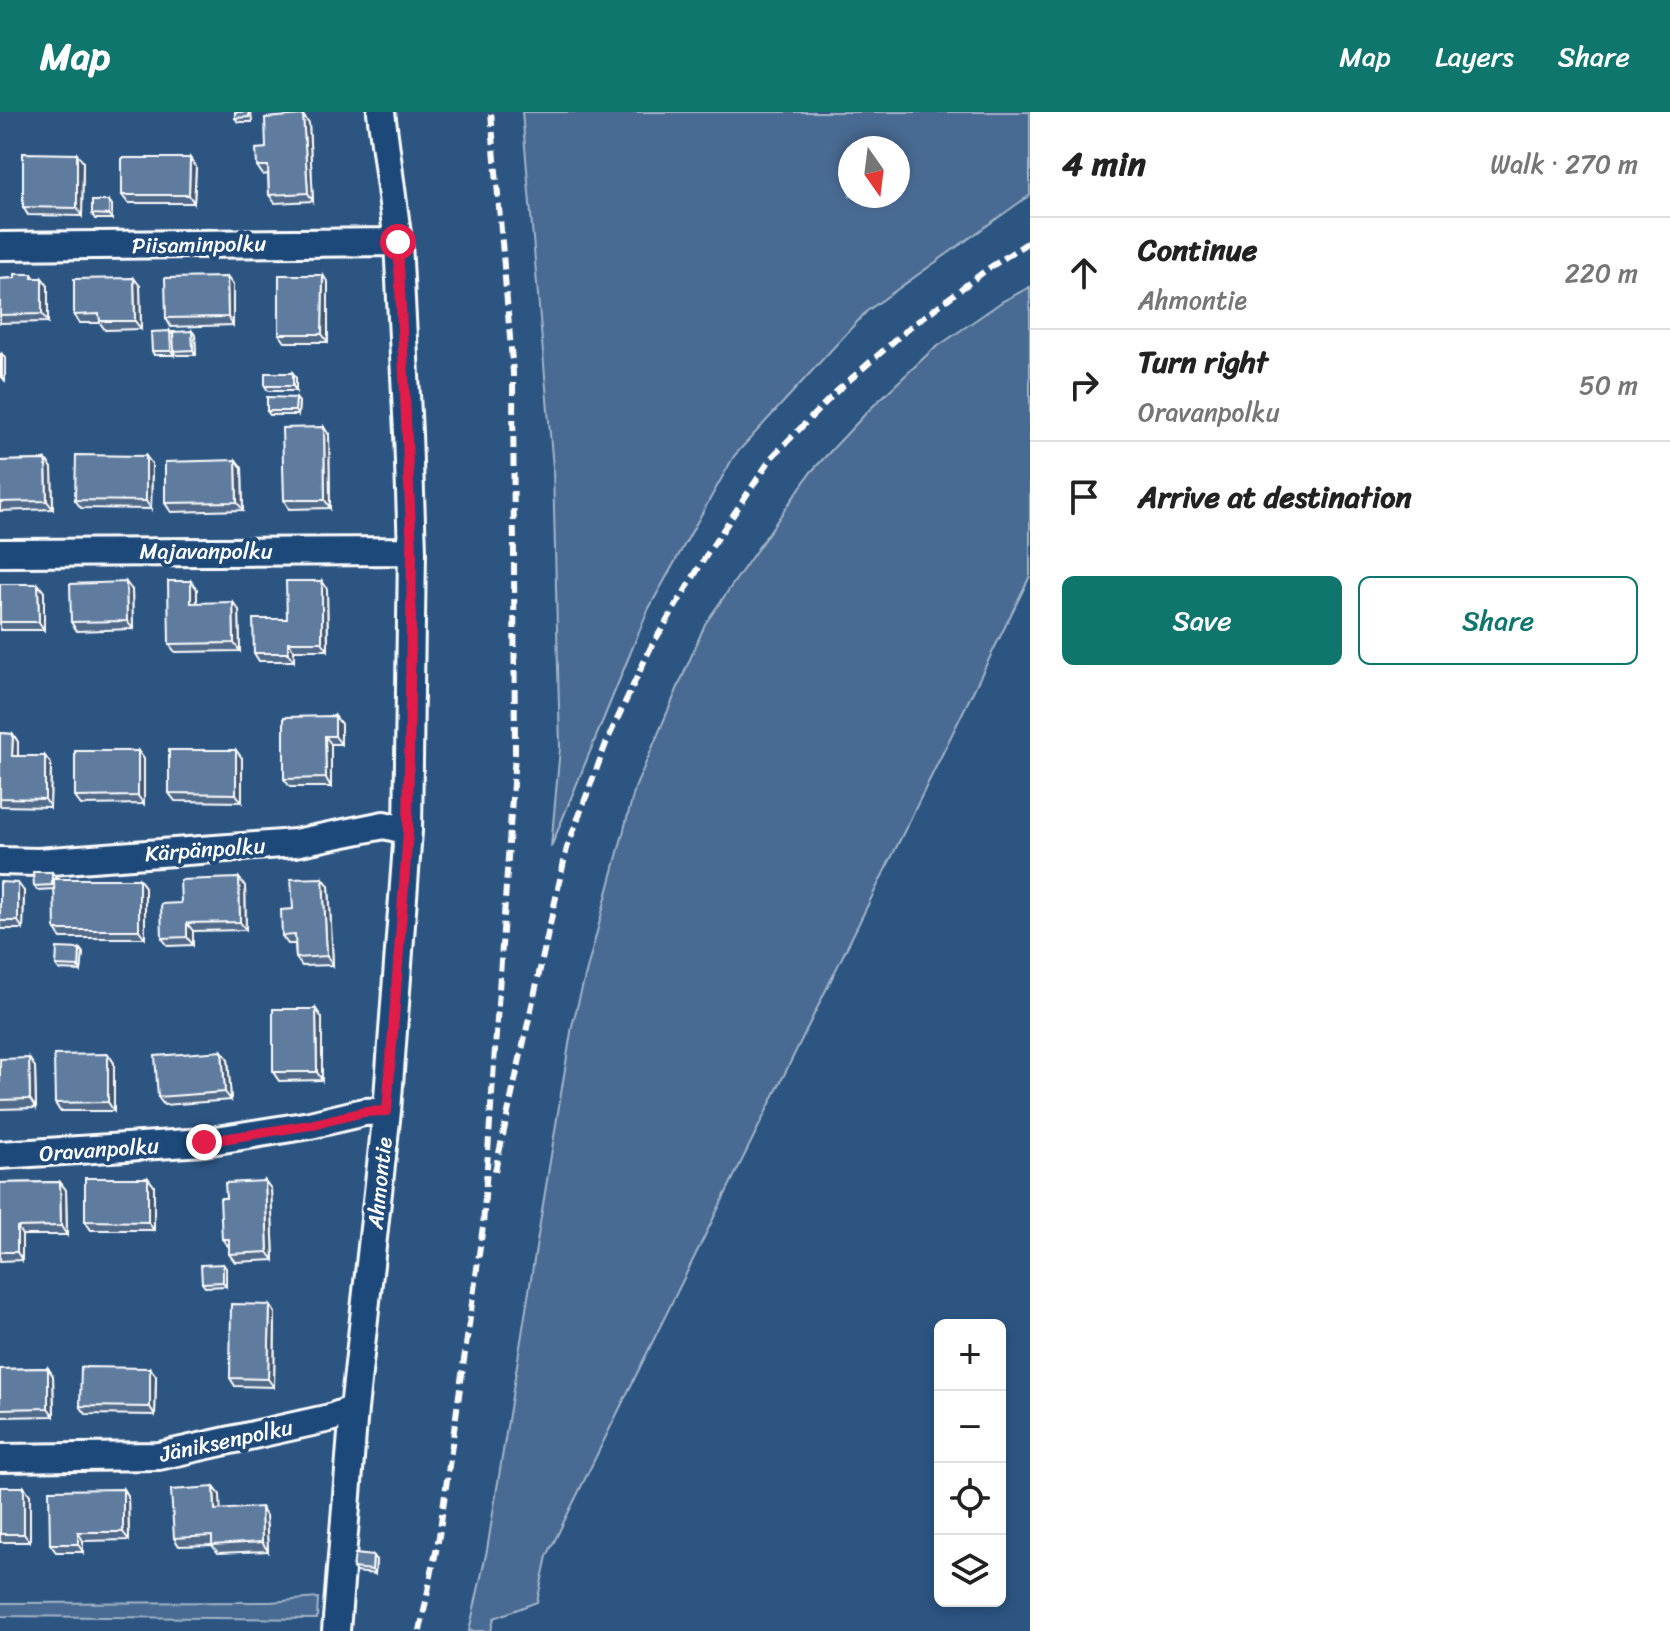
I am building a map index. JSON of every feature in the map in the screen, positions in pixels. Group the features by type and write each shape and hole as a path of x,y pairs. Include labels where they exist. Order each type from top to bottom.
{"street":[{"name":"Ahmontie","path":"336,1631 354,1409 387,1111 408,831 412,551 398,242 381,112"},
{"name":"Piisaminpolku","path":"0,246 398,242"},
{"name":"Majavanpolku","path":"0,553 412,551"},
{"name":"Kärpänpolku","path":"0,861 38,862 295,843 384,825 408,831"},
{"name":"Oravanpolku","path":"0,1155 204,1142 310,1125 364,1112 387,1111"},
{"name":"Jäniksenpolku","path":"0,1458 159,1456 330,1418 354,1409"}],"shaded area":[{"path":"522,112 1030,112 1030,195 867,311 734,456 648,610 551,847 560,748 553,468"},
{"path":"1030,287 1030,576 547,1556 537,1602 494,1618 491,1631 469,1631 487,1550 572,1026 635,788 705,624 811,472 870,409 931,351 1003,301"},
{"path":"318,1598 317,1619 0,1616 0,1603 270,1602"}],"building":[{"path":"235,112 249,112 249,117 235,118"},
{"path":"303,115 308,193 269,195 268,166 257,166 256,149 266,148 265,118"},
{"path":"23,153 77,154 77,208 23,207"},
{"path":"122,158 190,158 189,195 122,195"},
{"path":"92,201 109,201 109,215 92,214"},
{"path":"15,274 32,274 32,278 42,278 42,314 0,315 0,279 15,278"},
{"path":"279,275 323,275 322,334 279,334"},
{"path":"227,277 228,317 166,318 165,278"},
{"path":"134,278 135,321 100,321 99,314 74,315 74,279"},
{"path":"170,331 171,351 152,351 151,332"},
{"path":"192,331 193,350 174,351 173,332"},
{"path":"2,354 2,377 0,377"},
{"path":"265,373 293,373 293,386 265,386"},
{"path":"267,397 296,398 295,411 267,411"},
{"path":"324,427 325,500 284,500 282,428"},
{"path":"76,455 146,456 146,501 75,500"},
{"path":"46,460 47,501 0,502 0,461"},
{"path":"236,460 237,502 165,503 165,462"},
{"path":"168,581 191,581 191,603 233,602 234,643 169,644"},
{"path":"286,581 322,581 322,642 288,642 288,653 254,653 253,619 287,619"},
{"path":"126,582 127,621 71,622 70,584"},
{"path":"0,584 38,584 39,622 0,622"},
{"path":"335,716 335,736 325,736 326,778 284,779 284,717"},
{"path":"0,733 13,734 12,756 45,756 45,799 0,798"},
{"path":"169,750 236,750 236,794 169,793"},
{"path":"75,751 138,751 138,796 75,797"},
{"path":"33,872 52,872 52,885 34,886"},
{"path":"239,878 240,922 187,923 187,937 162,938 161,904 181,903 180,880"},
{"path":"323,878 327,956 296,958 295,935 282,936 281,910 293,909 291,879"},
{"path":"54,879 139,879 139,930 55,930"},
{"path":"0,882 18,883 18,921 0,921"},
{"path":"57,948 80,949 79,967 56,966"},
{"path":"273,1009 316,1009 317,1072 273,1072"},
{"path":"222,1051 225,1092 158,1097 155,1056"},
{"path":"108,1054 108,1102 55,1103 54,1055"},
{"path":"29,1058 30,1099 0,1100 0,1059"},
{"path":"85,1178 148,1178 148,1222 85,1221"},
{"path":"265,1181 268,1252 229,1254 229,1239 222,1239 220,1198 226,1198 225,1183"},
{"path":"60,1182 61,1226 17,1227 17,1252 0,1252 0,1183"},
{"path":"223,1264 223,1282 202,1283 201,1265"},
{"path":"231,1304 270,1305 268,1379 230,1378"},
{"path":"81,1367 150,1368 150,1407 80,1406"},
{"path":"48,1368 48,1408 0,1409 0,1369"},
{"path":"0,1487 24,1487 24,1534 0,1534"},
{"path":"214,1487 215,1510 261,1507 262,1542 212,1545 212,1536 174,1538 171,1490"},
{"path":"123,1489 123,1532 78,1532 78,1544 50,1544 49,1490"},
{"path":"355,1554 373,1556 372,1570 353,1568"}],"railway":[{"path":"420,1631 439,1536 483,1226 515,754 513,373 491,112"},
{"path":"495,1171 567,848 607,741 651,647 709,551 772,457 837,391 909,328 1030,241"}],"route":[{"path":"204,1142 310,1125 364,1112 387,1111 408,831 412,551 398,242"}]}
